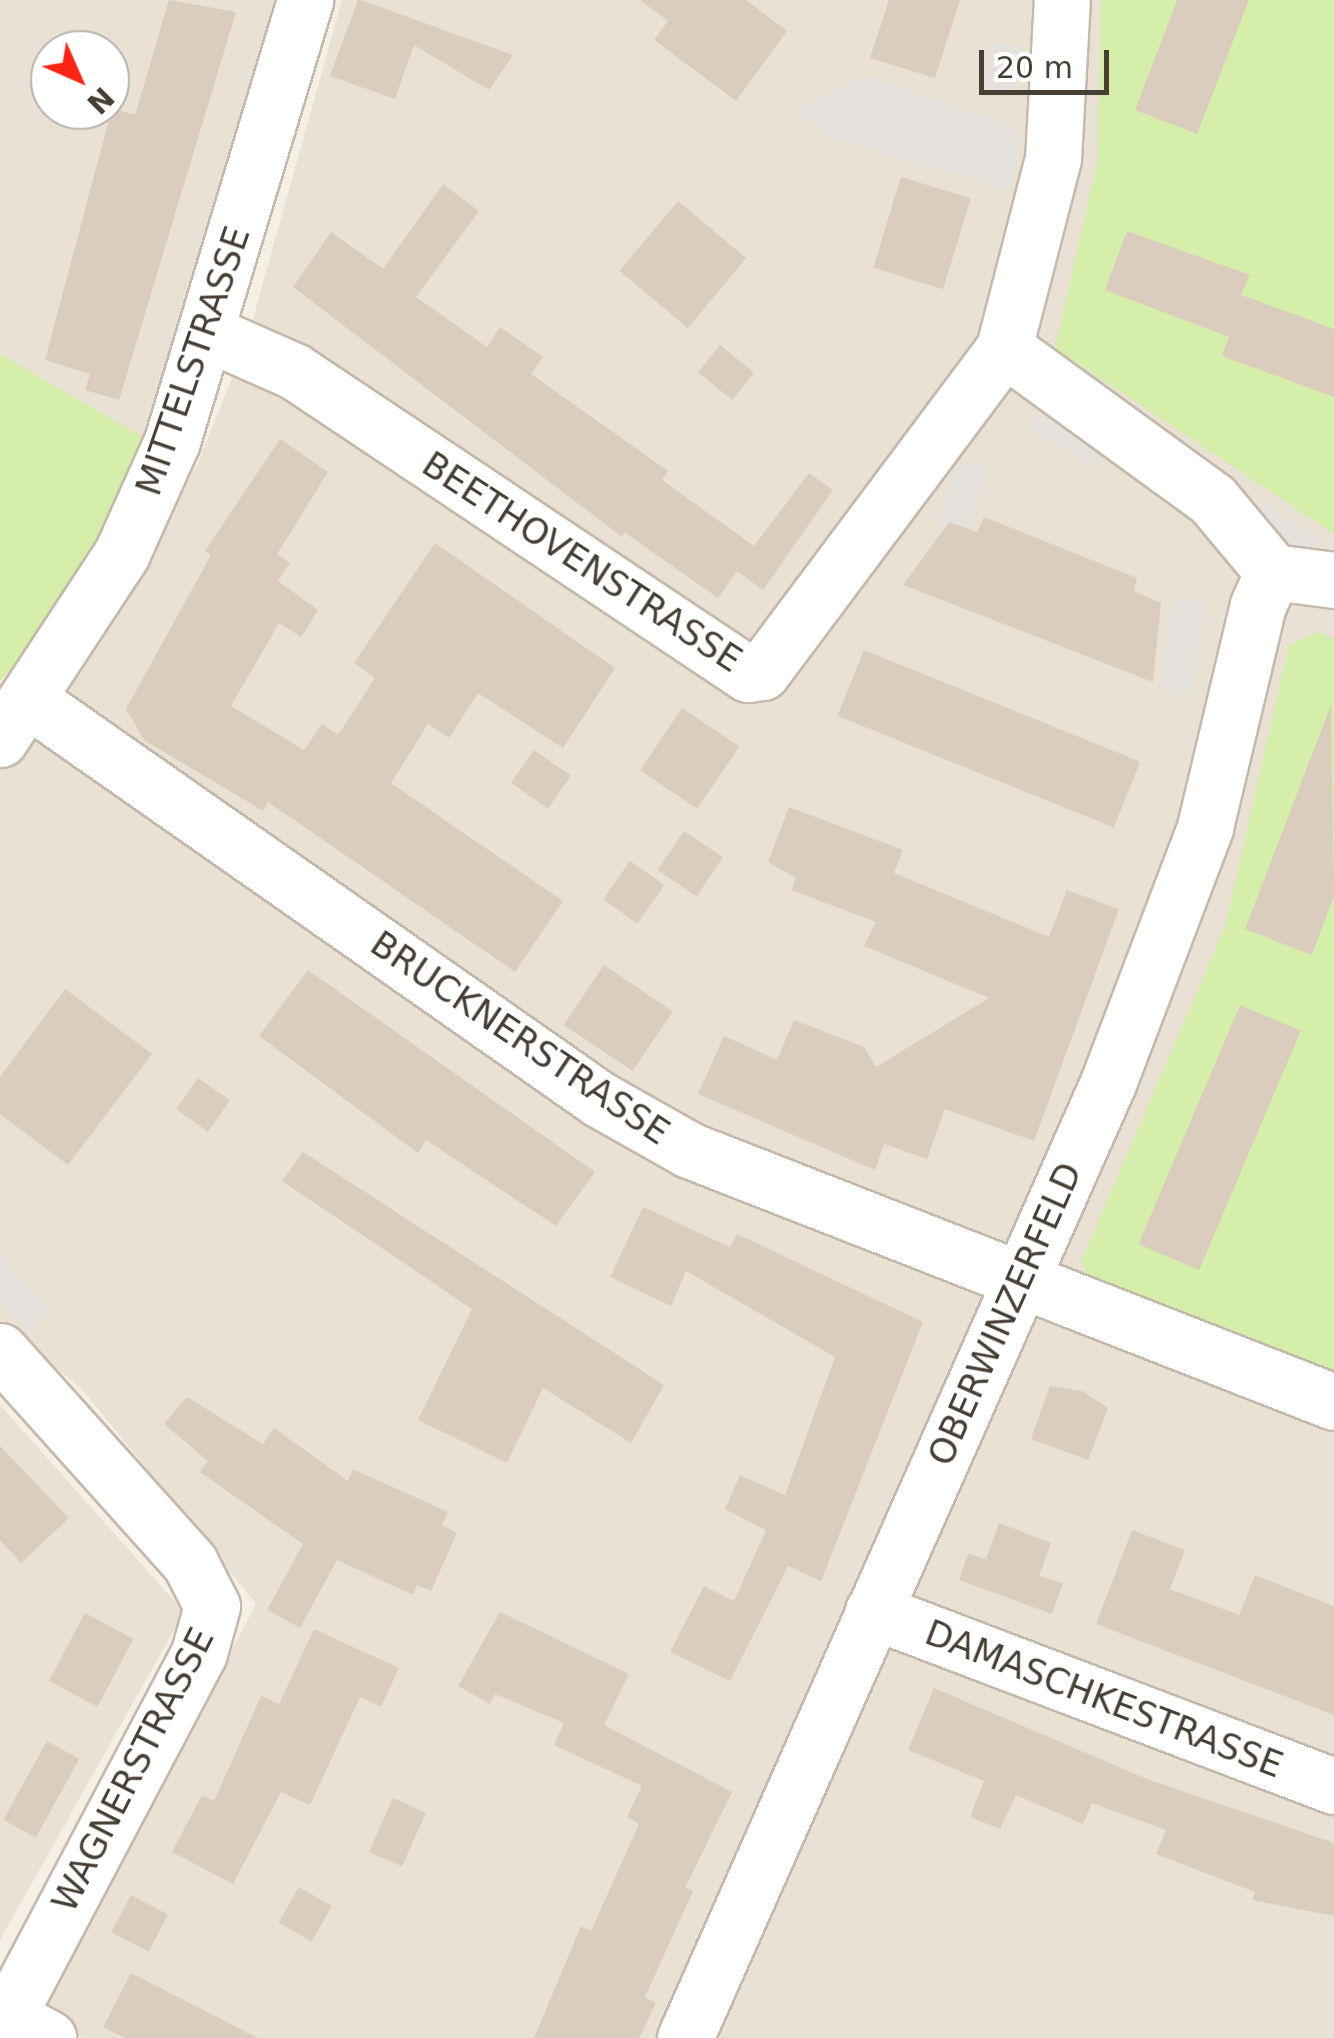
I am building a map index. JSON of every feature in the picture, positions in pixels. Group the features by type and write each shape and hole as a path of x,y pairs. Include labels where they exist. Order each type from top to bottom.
{"street":[{"name":"MITTELSTRASSE","path":"15,720 122,553 210,334 305,0"},
{"path":"1062,0 1053,159 1004,348 1212,499 1239,541 1273,572 1334,580"},
{"name":"BEETHOVENSTRASSE","path":"210,334 294,370 748,674 776,660 1004,348"},
{"name":"OBERWINZERFELD","path":"684,2038 1020,1281 1194,860 1258,605 1273,572"},
{"name":"BRUCKNERSTRASSE","path":"15,720 599,1099 757,1180 1334,1402"},
{"name":"WAGNERSTRASSE","path":"0,1351 190,1564 212,1606 199,1652 18,2028"},
{"name":"DAMASCHKESTRASSE","path":"873,1611 1334,1786"}],"shaded area":[{"path":"0,0 274,0 150,443 0,355"},
{"path":"342,0 1334,0 1334,2038 82,2038 42,2013 256,1604 82,1389 0,1323 0,767 105,634 197,465 246,344"},
{"path":"990,43 1019,45 1016,93 987,91"},
{"path":"863,75 1012,126 1017,154 1010,190 832,138 794,110"},
{"path":"1045,401 1113,439 1097,468 1029,430"},
{"path":"959,460 986,468 945,600 919,592"},
{"path":"1264,504 1319,540 1307,558 1252,522"},
{"path":"1206,596 1190,697 1162,686 1173,603"},
{"path":"0,1256 51,1310 28,1332 0,1303"},
{"path":"0,1405 184,1612 0,1940"}],"green space":[{"path":"1101,0 1334,0 1334,534 1055,348 1098,159"},
{"path":"0,354 151,442 64,613 0,681"},
{"path":"1319,632 1334,639 1334,1377 1090,1282 1081,1262 1225,927 1289,645"}],"building":[{"path":"169,0 236,12 119,400 85,390 90,374 45,360 106,130 130,130 130,113 135,115"},
{"path":"358,0 513,55 489,90 414,45 395,99 330,76"},
{"path":"640,0 746,0 787,31 736,101 654,40 668,21"},
{"path":"889,0 960,0 935,78 870,58"},
{"path":"1177,0 1249,0 1197,134 1135,110"},
{"path":"901,177 971,198 943,289 873,268"},
{"path":"443,184 479,211 416,297 487,347 500,327 543,357 531,374 668,471 662,480 754,546 809,473 833,490 763,590 737,571 718,598 624,532 622,537 293,287 331,232 383,269"},
{"path":"678,201 746,258 688,328 620,271"},
{"path":"1127,231 1250,275 1241,295 1334,329 1334,397 1222,356 1229,337 1105,290"},
{"path":"720,345 754,373 732,400 698,372"},
{"path":"280,439 328,472 277,554 290,563 278,581 318,610 301,637 279,623 231,706 304,750 322,724 338,735 375,678 354,663 435,543 615,668 563,748 478,693 449,738 428,724 391,783 563,901 515,972 268,802 263,811 144,740 126,709 211,555 205,551"},
{"path":"984,517 1137,578 1134,591 1161,603 1153,682 903,585 949,522 977,532"},
{"path":"864,650 1140,762 1114,827 837,716"},
{"path":"1331,705 1334,896 1312,955 1245,929"},
{"path":"682,708 739,747 697,809 640,770"},
{"path":"534,750 571,776 548,809 511,783"},
{"path":"789,807 903,850 894,873 1049,937 1067,890 1119,909 1034,1141 945,1109 927,1159 884,1144 875,1170 698,1094 724,1036 777,1060 794,1020 864,1047 876,1067 989,998 864,946 876,922 791,890 796,878 768,862"},
{"path":"684,831 723,857 697,896 658,870"},
{"path":"630,861 664,885 637,924 603,900"},
{"path":"604,965 673,1011 633,1071 564,1025"},
{"path":"308,970 595,1172 556,1226 426,1140 418,1153 259,1036"},
{"path":"65,989 152,1054 68,1165 0,1114 0,1077"},
{"path":"1240,1005 1301,1031 1199,1270 1138,1244"},
{"path":"198,1078 230,1100 208,1131 176,1109"},
{"path":"303,1152 664,1385 631,1443 543,1388 507,1463 418,1420 472,1309 282,1181"},
{"path":"643,1207 730,1247 737,1234 923,1322 821,1581 788,1566 730,1681 670,1652 704,1586 734,1601 766,1530 725,1509 740,1475 785,1495 835,1357 686,1271 671,1306 610,1277"},
{"path":"1050,1386 1082,1391 1108,1408 1088,1460 1031,1439"},
{"path":"187,1397 263,1444 274,1428 348,1481 353,1469 448,1512 442,1525 457,1533 431,1591 417,1585 413,1595 337,1560 300,1628 267,1610 303,1544 200,1472 208,1461 164,1424"},
{"path":"0,1446 69,1518 21,1563 0,1540"},
{"path":"999,1523 1051,1543 1039,1576 1063,1583 1052,1614 959,1580 968,1554 986,1559"},
{"path":"1132,1530 1185,1550 1170,1589 1239,1615 1255,1575 1334,1606 1334,1715 1096,1624"},
{"path":"500,1612 629,1674 604,1725 732,1792 685,1888 693,1891 645,1997 656,2003 639,2038 534,2038 581,1926 591,1931 639,1824 627,1817 642,1786 554,1745 564,1723 495,1694 490,1704 458,1686"},
{"path":"85,1613 134,1639 97,1707 49,1681"},
{"path":"314,1629 399,1668 381,1707 360,1697 310,1805 281,1792 233,1884 172,1852 202,1795 214,1801 261,1696 279,1704"},
{"path":"934,1688 1147,1779 1334,1843 1334,1916 1252,1900 1255,1892 1156,1854 1166,1830 1092,1803 1083,1824 1016,1795 1000,1829 970,1817 984,1781 908,1750"},
{"path":"47,1741 79,1759 36,1838 3,1820"},
{"path":"393,1798 426,1813 402,1867 369,1852"},
{"path":"299,1887 332,1906 311,1942 278,1923"},
{"path":"131,1895 168,1915 148,1952 111,1932"},
{"path":"131,1973 258,2038 125,2038 103,2027"}]}
